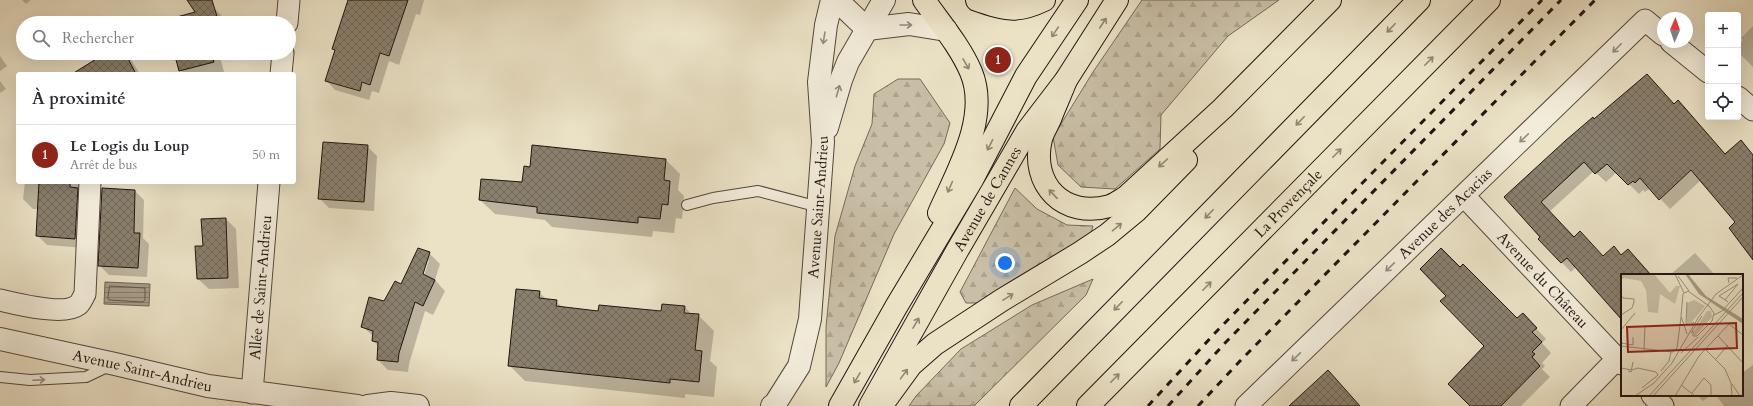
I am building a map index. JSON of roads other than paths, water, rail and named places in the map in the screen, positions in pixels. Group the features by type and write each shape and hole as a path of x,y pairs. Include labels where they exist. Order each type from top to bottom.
{"main road":[{"path":"840,406 896,307 954,179 974,128 977,101 976,88 971,72 946,30 924,0"},
{"path":"977,0 996,7 1015,9 1028,8 1044,0"},
{"name":"Avenue de Cannes","path":"896,307 973,178 1026,76 1077,0"},
{"name":"Avenue de Cannes","path":"870,406 956,252 1027,131 1066,80 1117,0"},
{"path":"1066,80 1041,139 1041,170 1044,181 1051,193 1060,201 1084,209 1096,209 1112,205 1126,196 1223,108 1330,0"},
{"path":"1021,406 1419,0"},
{"name":"La Provençale","path":"1088,406 1489,0"},
{"path":"882,406 911,366 936,344 1002,300 1080,253 1107,235 1136,211 1201,146 1223,108"}],"street":[{"path":"287,16 289,0"},
{"name":"Avenue Saint-Andrieu","path":"772,406 775,404 799,366 810,319 823,142 819,82 826,25 832,0"},
{"path":"840,0 843,6 867,29"},
{"path":"823,142 841,80 848,62 884,0"},
{"name":"Avenue des Acacias","path":"1246,406 1645,20 1657,30"},
{"path":"867,29 909,24 946,30"},
{"path":"1678,48 1705,70"},
{"path":"281,72 282,60"},
{"path":"1741,100 1753,110"},
{"path":"0,300 18,304 65,310 78,305 85,294 90,184"},
{"name":"Allée de Saint-Andrieu","path":"252,393 269,184"},
{"name":"Avenue du Château","path":"1464,196 1619,361"},
{"name":"Avenue Saint-Andrieu","path":"0,339 208,386 357,406"},
{"path":"1571,406 1619,361"},
{"path":"1653,396 1663,406"},
{"path":"368,406 391,403 418,406"}],"lane":[{"path":"687,205 713,198 758,191 819,207"},
{"path":"0,377 30,380 86,377 115,364"}],"water":[{"path":"105,282 150,284 149,306 104,304"}],"railway":[{"path":"1148,406 1215,333 1542,0"},
{"path":"1168,406 1225,343 1561,0"},
{"path":"1198,406 1240,361 1595,0"}],"place":[{"name":"Le Logis du Loup","path":"998,60"}]}
